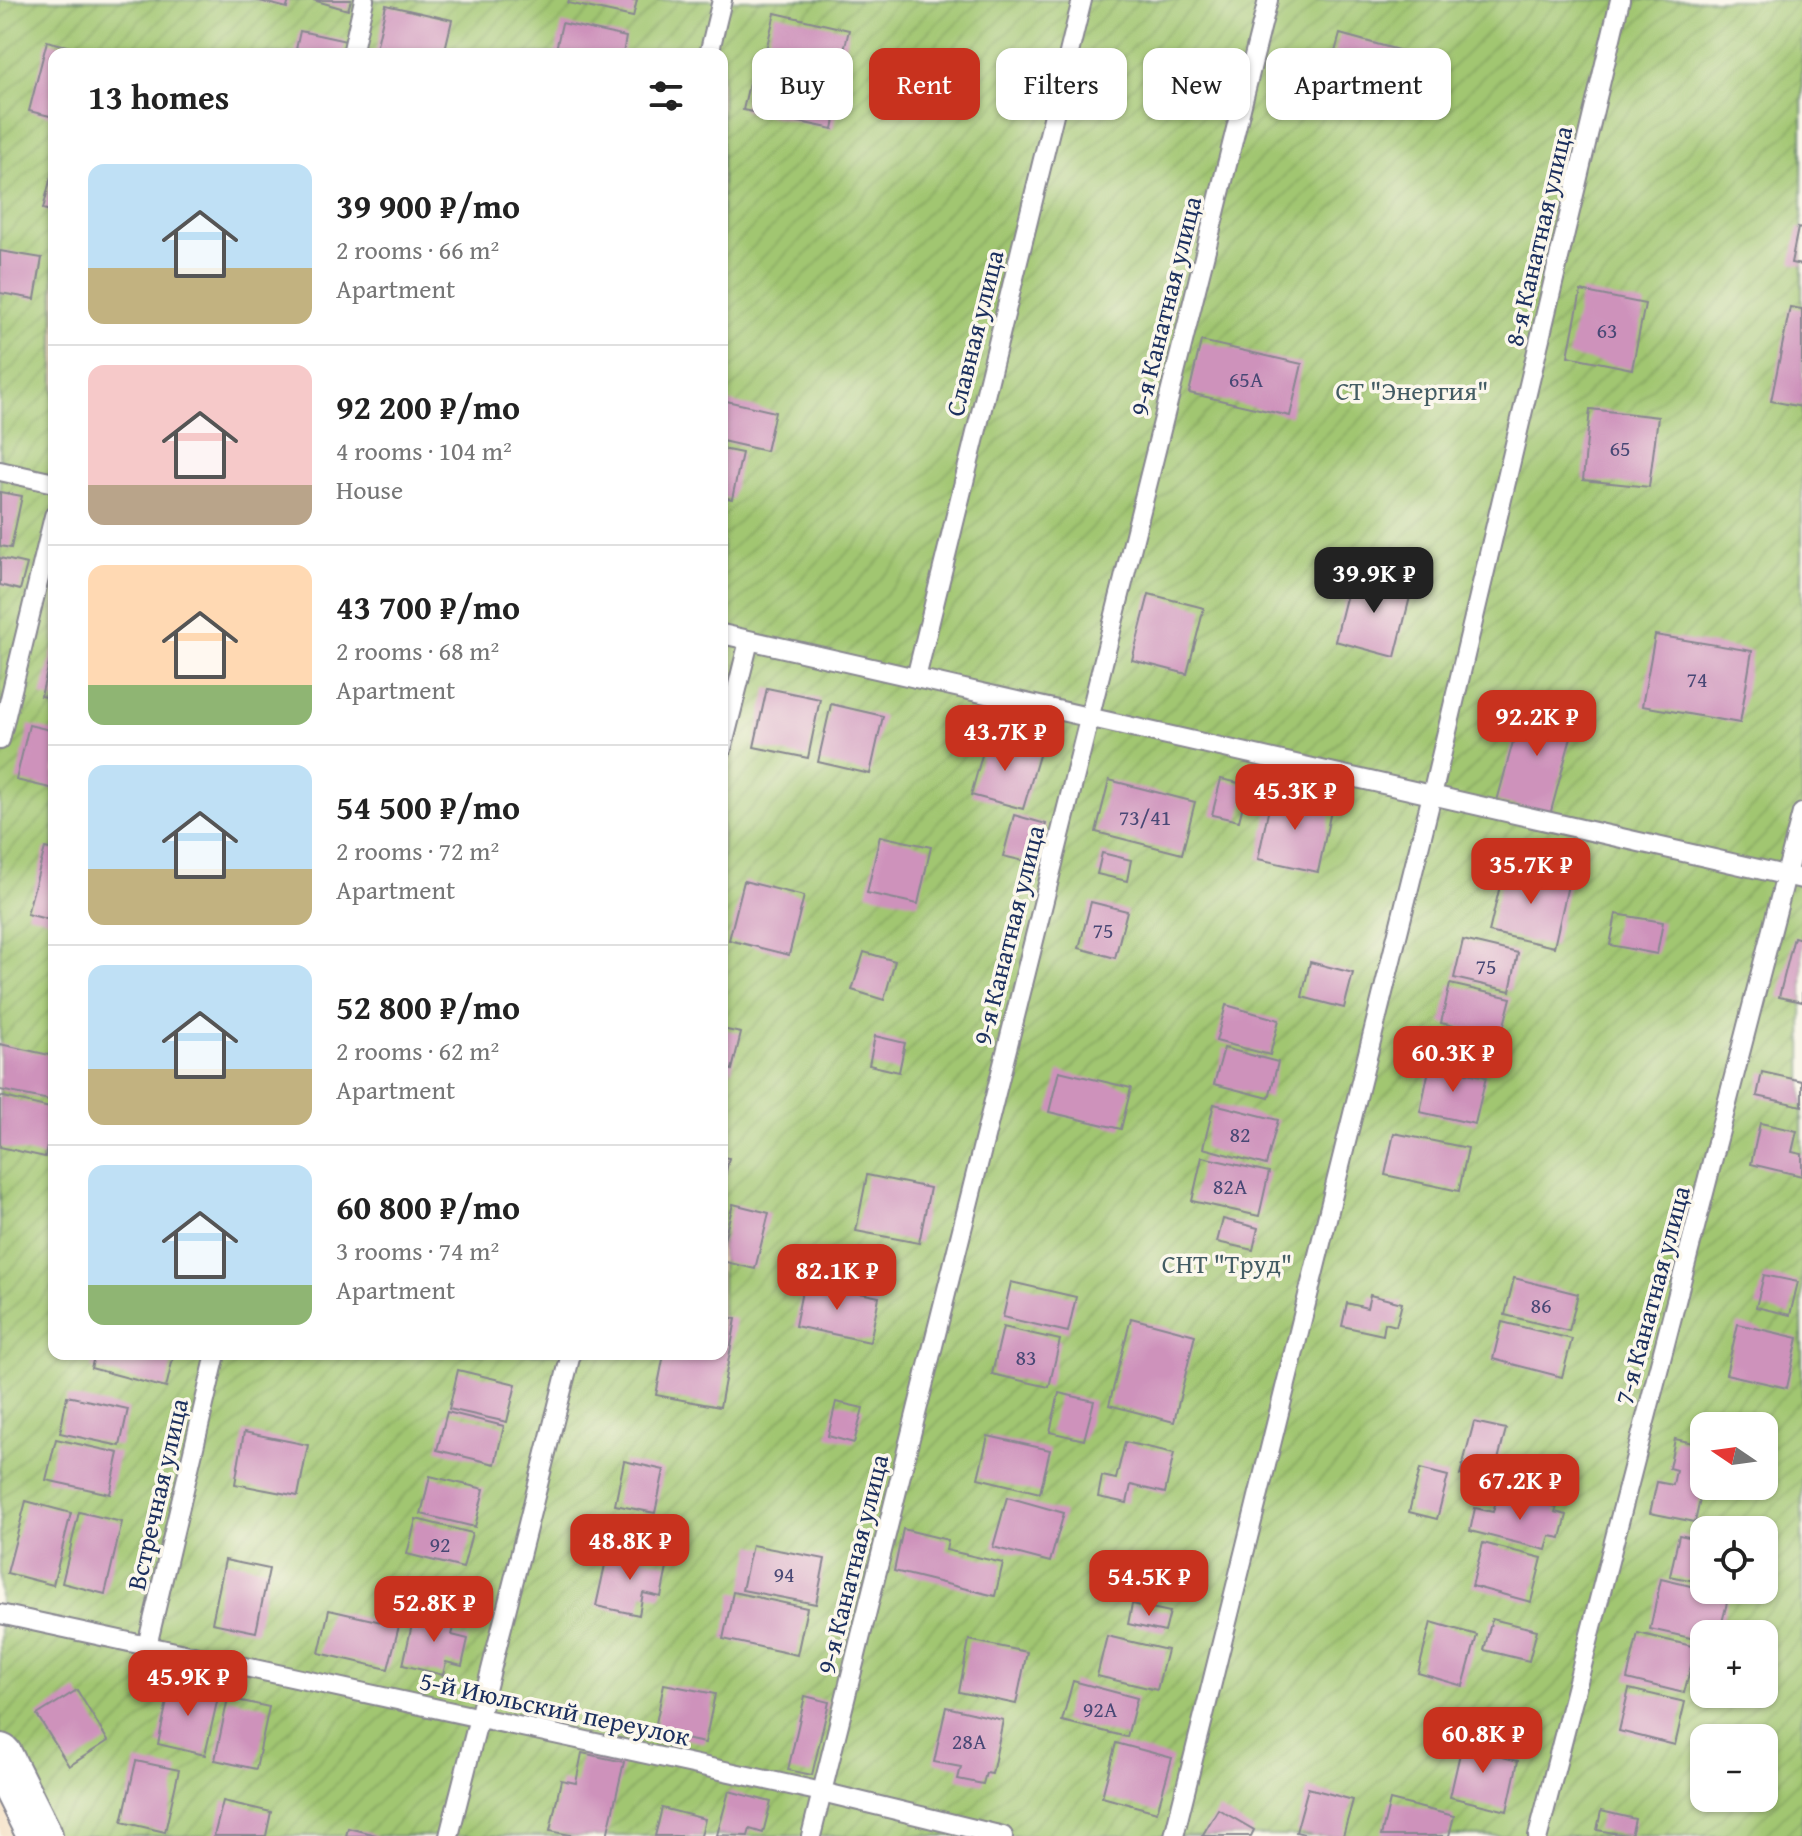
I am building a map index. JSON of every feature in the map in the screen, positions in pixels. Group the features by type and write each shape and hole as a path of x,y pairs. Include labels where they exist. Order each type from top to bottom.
{"street":[{"path":"0,1756 40,1836"}],"lane":[{"path":"353,48 364,0"},
{"path":"710,48 722,0"},
{"name":"Славная улица","path":"916,678 1082,0"},
{"name":"9-я Канатная улица","path":"811,1836 1268,0"},
{"name":"8-я Канатная улица","path":"1174,1836 1432,795 1620,0"},
{"path":"0,471 48,482"},
{"path":"0,740 48,541"},
{"path":"728,636 1795,877"},
{"path":"728,725 749,641"},
{"name":"7-я Канатная улица","path":"1538,1836 1795,877 1802,813"},
{"name":"Встречная улица","path":"147,1646 215,1360"},
{"path":"449,1836 570,1360"},
{"name":"5-й Июльский переулок","path":"0,1614 822,1792 1003,1836"}],"green space":[{"path":"0,0 1802,0 1802,1836 47,1836 0,1744"}],"building":[{"path":"256,0 289,0 287,8"},
{"path":"313,0 351,0 348,10"},
{"path":"569,0 637,0 633,17 568,3"},
{"path":"386,5 452,20 445,48 376,48"},
{"path":"775,13 849,30 845,48 766,48"},
{"path":"562,23 626,37 624,48 556,48"},
{"path":"300,31 346,41 344,48 296,48"},
{"path":"1340,34 1391,48 1336,48"},
{"path":"47,41 74,48 48,48 48,116 29,111"},
{"path":"752,70 752,112 743,110"},
{"path":"790,120 835,120 833,129"},
{"path":"48,188 48,210 43,209"},
{"path":"1798,228 1802,229 1802,265 1791,263"},
{"path":"0,251 42,258 35,299 0,293"},
{"path":"1581,291 1645,304 1632,369 1568,356"},
{"path":"1790,307 1802,309 1802,407 1771,401"},
{"path":"1201,341 1302,364 1290,416 1189,393"},
{"path":"728,401 775,412 766,451 728,442"},
{"path":"1590,409 1658,417 1649,487 1583,480"},
{"path":"728,450 742,453 732,499 728,498"},
{"path":"0,492 22,496 11,548 0,546"},
{"path":"0,558 27,564 20,590 0,585"},
{"path":"1352,574 1412,589 1395,657 1335,641"},
{"path":"1149,594 1204,608 1187,674 1132,660"},
{"path":"1655,635 1752,651 1740,723 1642,706"},
{"path":"48,668 48,698 41,696"},
{"path":"767,688 820,699 808,758 754,747"},
{"path":"1524,701 1577,715 1550,815 1497,801"},
{"path":"831,704 883,716 870,774 818,762"},
{"path":"29,725 48,730 48,788 16,780"},
{"path":"987,737 1040,752 1023,809 971,795"},
{"path":"1221,779 1248,785 1239,821 1212,815"},
{"path":"1109,780 1195,802 1182,854 1096,832"},
{"path":"1272,793 1332,806 1318,872 1258,859"},
{"path":"1014,815 1046,824 1036,864 1003,856"},
{"path":"880,836 931,847 918,904 867,893"},
{"path":"45,848 48,849 48,919 27,914"},
{"path":"1102,853 1131,860 1127,881 1097,874"},
{"path":"1549,867 1571,872 1554,947 1489,932 1504,869 1546,878"},
{"path":"744,881 804,896 789,955 729,940"},
{"path":"1091,902 1127,911 1115,958 1079,948"},
{"path":"1616,914 1663,922 1657,954 1610,945"},
{"path":"1794,937 1802,939 1802,1002 1779,997"},
{"path":"1463,940 1518,953 1510,991 1454,978"},
{"path":"864,952 895,961 884,1000 852,990"},
{"path":"1310,962 1353,973 1344,1008 1302,997"},
{"path":"1450,984 1511,998 1501,1037 1441,1023"},
{"path":"1226,1005 1279,1020 1270,1055 1216,1041"},
{"path":"728,1030 741,1033 732,1070 728,1069"},
{"path":"875,1036 905,1043 899,1072 869,1065"},
{"path":"0,1044 48,1055 48,1100 0,1090"},
{"path":"1224,1048 1278,1062 1269,1098 1214,1084"},
{"path":"1430,1065 1486,1077 1475,1124 1420,1112"},
{"path":"1059,1071 1131,1088 1121,1129 1049,1112"},
{"path":"1762,1072 1802,1081 1802,1106 1757,1096"},
{"path":"0,1096 48,1108 45,1157 0,1147"},
{"path":"1214,1104 1278,1120 1266,1165 1203,1148"},
{"path":"1760,1123 1797,1131 1792,1152 1802,1154 1802,1176 1751,1164"},
{"path":"1394,1133 1468,1148 1459,1191 1385,1175"},
{"path":"1202,1157 1269,1172 1259,1216 1192,1201"},
{"path":"867,1175 930,1188 919,1243 856,1231"},
{"path":"733,1204 769,1213 755,1269 728,1262 728,1224"},
{"path":"1223,1219 1258,1228 1253,1250 1217,1242"},
{"path":"1764,1275 1798,1282 1790,1315 1756,1307"},
{"path":"1514,1278 1578,1294 1569,1331 1505,1315"},
{"path":"804,1281 879,1297 870,1342 795,1326"},
{"path":"1011,1282 1076,1297 1068,1332 1003,1317"},
{"path":"1370,1295 1402,1303 1396,1326 1385,1323 1383,1335 1342,1326 1347,1303 1367,1308"},
{"path":"728,1317 736,1319 720,1407 656,1395 663,1360 728,1360"},
{"path":"1131,1318 1195,1335 1174,1422 1109,1405"},
{"path":"1502,1322 1572,1339 1562,1377 1493,1359"},
{"path":"1738,1324 1798,1338 1787,1388 1726,1374"},
{"path":"1003,1327 1060,1340 1049,1387 992,1374"},
{"path":"93,1360 173,1360 166,1388 91,1368"},
{"path":"458,1370 516,1384 507,1422 449,1409"},
{"path":"1059,1393 1094,1401 1084,1440 1050,1432"},
{"path":"67,1396 128,1409 120,1446 60,1433"},
{"path":"836,1402 863,1408 854,1443 828,1436"},
{"path":"447,1412 504,1426 495,1464 437,1450"},
{"path":"1474,1422 1506,1429 1492,1483 1460,1475"},
{"path":"244,1432 308,1445 298,1496 235,1484"},
{"path":"988,1436 1050,1450 1040,1493 978,1478"},
{"path":"56,1439 119,1453 110,1494 46,1480"},
{"path":"1675,1439 1690,1442 1690,1500 1700,1500 1696,1516 1690,1516 1690,1521 1650,1513 1657,1482 1673,1485 1676,1470 1669,1468"},
{"path":"1125,1442 1174,1453 1165,1493 1131,1485 1127,1503 1098,1497 1102,1476 1116,1479"},
{"path":"624,1461 664,1470 655,1513 615,1505"},
{"path":"1420,1469 1448,1476 1437,1519 1409,1512"},
{"path":"430,1476 484,1489 475,1527 421,1514"},
{"path":"1498,1493 1557,1507 1555,1512 1567,1515 1561,1538 1550,1536 1546,1550 1470,1531 1475,1508 1493,1512"},
{"path":"1007,1497 1064,1513 1050,1562 993,1547"},
{"path":"26,1501 71,1513 53,1585 7,1573"},
{"path":"79,1512 122,1522 105,1594 62,1583"},
{"path":"416,1519 472,1533 463,1568 407,1554"},
{"path":"903,1529 948,1540 946,1550 1003,1563 995,1596 894,1571"},
{"path":"1679,1535 1690,1537 1690,1580 1670,1576"},
{"path":"1483,1543 1542,1558 1531,1602 1472,1586"},
{"path":"752,1545 825,1559 816,1604 742,1590"},
{"path":"608,1551 668,1563 661,1597 643,1593 639,1615 596,1606"},
{"path":"225,1560 269,1569 256,1632 212,1623"},
{"path":"1661,1579 1690,1586 1690,1604 1727,1604 1723,1620 1690,1620 1690,1638 1650,1629"},
{"path":"733,1592 807,1608 797,1655 723,1639"},
{"path":"1132,1604 1170,1612 1165,1632 1128,1624"},
{"path":"329,1610 399,1626 388,1669 319,1653"},
{"path":"415,1611 456,1620 452,1635 468,1639 462,1666 446,1662 443,1675 403,1665"},
{"path":"1492,1619 1537,1630 1529,1661 1484,1650"},
{"path":"1431,1622 1477,1635 1463,1686 1418,1673"},
{"path":"1638,1633 1690,1646 1690,1670 1684,1693 1627,1679"},
{"path":"1107,1636 1167,1650 1157,1690 1097,1676"},
{"path":"969,1640 1027,1652 1016,1704 959,1692"},
{"path":"1073,1681 1137,1698 1127,1737 1062,1721"},
{"path":"171,1682 219,1693 205,1755 158,1744"},
{"path":"664,1684 715,1694 705,1743 654,1733"},
{"path":"1629,1689 1685,1702 1675,1745 1619,1731"},
{"path":"77,1690 108,1741 69,1766 37,1715"},
{"path":"805,1696 829,1702 812,1775 788,1770"},
{"path":"228,1698 269,1707 256,1769 215,1760"},
{"path":"946,1707 1003,1720 992,1774 986,1773 983,1784 958,1779 961,1767 934,1762"},
{"path":"1464,1736 1494,1743 1491,1754 1518,1761 1507,1811 1450,1797"},
{"path":"1116,1743 1172,1758 1157,1812 1102,1797"},
{"path":"582,1753 624,1762 607,1836 575,1836 550,1831 561,1780 576,1783"},
{"path":"136,1761 179,1770 165,1832 122,1822"},
{"path":"1308,1788 1353,1800 1343,1836 1312,1836 1296,1832"},
{"path":"729,1791 771,1802 763,1833 750,1829 748,1836 717,1835"},
{"path":"1390,1800 1454,1816 1449,1836 1381,1836"},
{"path":"223,1801 271,1812 266,1836 214,1836"},
{"path":"662,1808 705,1819 701,1836 655,1836"},
{"path":"1218,1809 1254,1830 1251,1836 1202,1836"},
{"path":"1601,1811 1635,1819 1631,1836 1597,1830"},
{"path":"348,1828 376,1835 376,1836 346,1836"}],"park label":[{"name":"СТ \"Энергия\"","path":"1412,390"},
{"name":"СНТ \"Труд\"","path":"1227,1263"}]}
